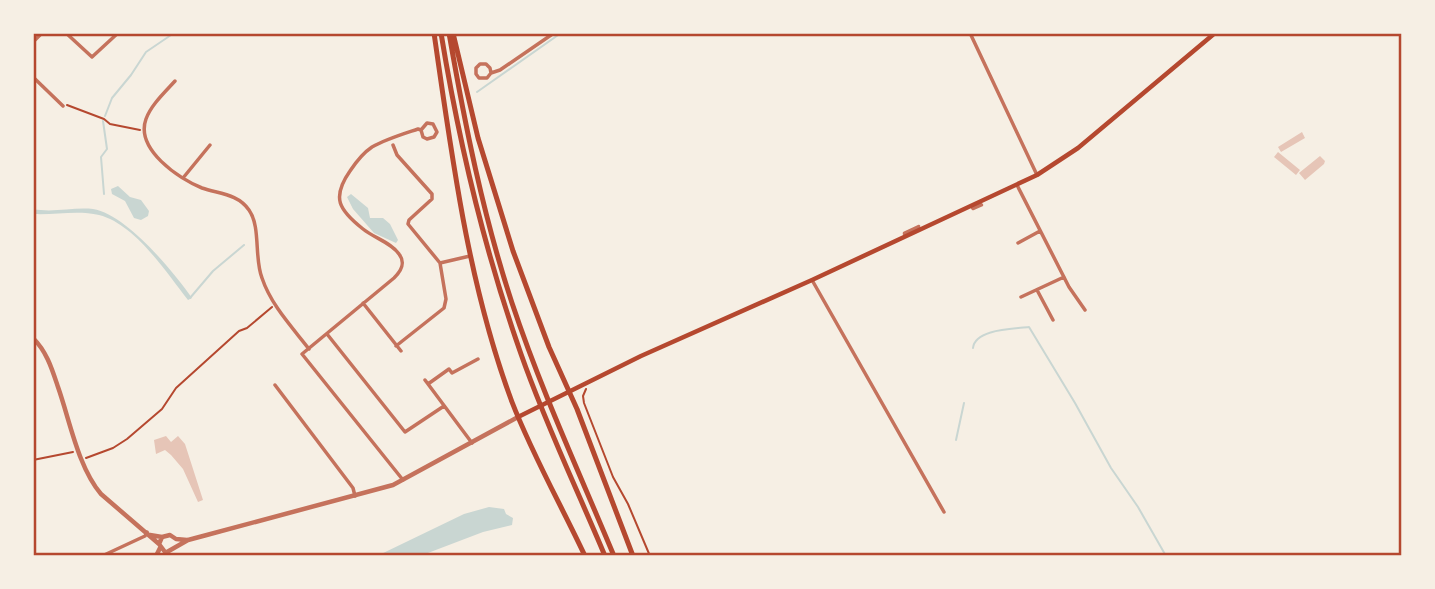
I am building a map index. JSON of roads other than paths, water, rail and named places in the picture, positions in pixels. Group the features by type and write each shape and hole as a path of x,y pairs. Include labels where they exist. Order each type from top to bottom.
{"highway":[{"path":"434,33 454,170 471,256 498,360 518,417 585,556"},
{"path":"441,33 460,141 491,266 534,389 605,556"},
{"path":"451,33 499,209 529,296 633,556"},
{"path":"451,33 468,139 512,303 541,384 614,556"}],"main road":[{"path":"518,417 583,384 1037,175 1078,148 1215,33"}],"street":[{"path":"33,42 42,33"},
{"path":"65,33 92,58 118,33"},
{"path":"491,73 486,64 478,66 476,71 477,76 487,78 554,33"},
{"path":"970,33 1037,175"},
{"path":"33,77 63,106"},
{"path":"175,80 148,114 144,131 153,152 183,178 202,188 232,196 250,212 255,223 259,271 275,304 310,349"},
{"path":"403,481 302,354 401,270 402,260 397,251 363,229 348,215 340,200 339,188 352,167 368,150 387,140 421,130 424,124 435,126 437,132 434,137 427,139 421,134 421,130"},
{"path":"183,178 210,145"},
{"path":"393,145 397,155 432,194 432,199 408,224 439,263 446,305 397,346"},
{"path":"1017,185 1064,277 1085,310"},
{"path":"1018,243 1041,231"},
{"path":"439,263 471,256"},
{"path":"1021,297 1064,277"},
{"path":"813,280 944,512"},
{"path":"1037,290 1053,320"},
{"path":"363,303 401,351"},
{"path":"327,334 405,432 444,406"},
{"path":"33,338 49,360 86,472 101,494 149,533 162,548 171,552 188,540 403,481 518,417"},
{"path":"472,444 426,382 449,369 452,373 478,359"},
{"path":"275,385 353,488 355,496"},
{"path":"149,533 188,540"},
{"path":"102,556 149,533"},
{"path":"158,556 162,548 162,537"},
{"path":"176,539 176,547"}],"waterway":[{"path":"105,116 112,98 146,52 174,33"},
{"path":"477,92 561,33"},
{"path":"103,121 107,149 101,157 104,194"},
{"path":"190,298 213,271 244,245"},
{"path":"973,348 975,342 987,334 1029,327 1166,556"},
{"path":"956,440 964,403"}]}
